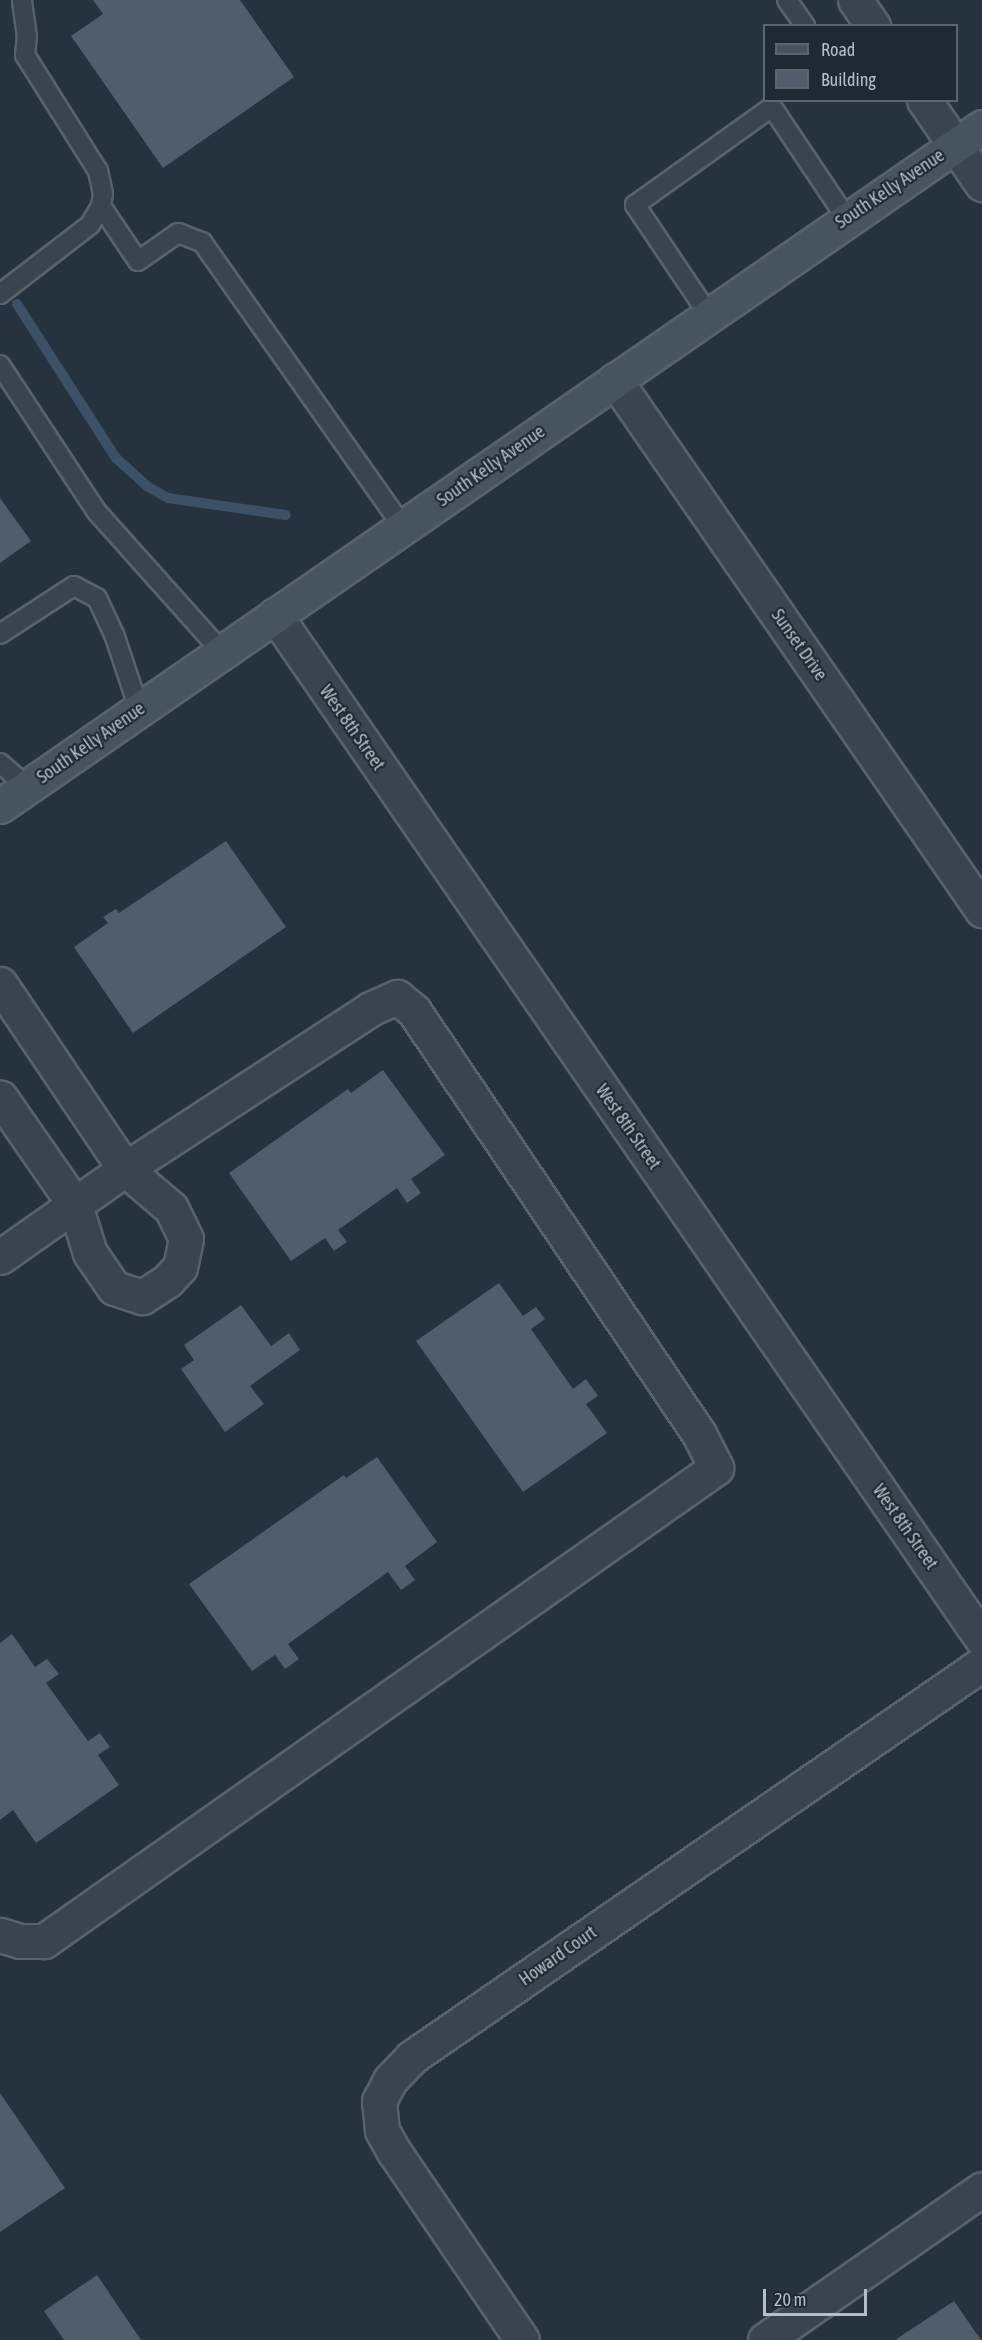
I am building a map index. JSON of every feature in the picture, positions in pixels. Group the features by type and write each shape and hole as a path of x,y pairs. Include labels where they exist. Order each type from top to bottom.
{"main road":[{"name":"South Kelly Avenue","path":"0,806 982,127"}],"street":[{"path":"855,0 872,24"},
{"path":"925,102 982,184"},
{"name":"Sunset Drive","path":"615,380 982,910"},
{"name":"West 8th Street","path":"275,615 982,1640"},
{"path":"0,984 125,1169 171,1208 186,1239 180,1268 167,1281 142,1297 114,1288 90,1253 75,1205 0,1097"},
{"path":"0,1257 125,1169 370,1009 397,997 414,1011 699,1434 716,1468 44,1941 20,1941 0,1935"},
{"name":"Howard Court","path":"522,2340 394,2152 382,2130 379,2101 390,2080 412,2057 982,1664"},
{"path":"765,2340 982,2189"}],"lane":[{"path":"0,294 90,225 101,206 103,194 98,171 26,56 27,37 22,0"},
{"path":"787,0 804,24"},
{"path":"710,315 635,205 776,104 847,219"},
{"path":"101,206 138,261 178,233 202,242 403,527"},
{"path":"0,365 97,512 222,652"},
{"path":"0,634 74,586 97,598 114,634 139,709"},
{"path":"0,763 28,787"}],"building":[{"path":"93,0 240,0 294,77 163,168 71,36 103,14"},
{"path":"0,498 31,541 0,563"},
{"path":"226,841 286,927 133,1033 74,947 108,923 103,917 116,909 119,913"},
{"path":"383,1070 445,1155 411,1179 421,1193 407,1203 397,1188 338,1230 347,1242 334,1251 325,1238 291,1261 229,1173 348,1089 351,1093"},
{"path":"499,1283 523,1316 536,1307 545,1319 531,1329 573,1389 586,1379 598,1396 586,1404 607,1433 523,1492 416,1341"},
{"path":"241,1305 271,1346 289,1333 300,1350 250,1386 264,1404 225,1432 181,1369 194,1360 184,1345"},
{"path":"377,1457 437,1542 405,1566 415,1580 401,1590 388,1572 288,1644 299,1659 285,1669 275,1655 252,1671 189,1584 344,1475 346,1478"},
{"path":"12,1634 35,1667 47,1659 59,1674 46,1683 88,1741 100,1733 110,1747 98,1755 119,1785 36,1843 13,1810 0,1820 0,1643"},
{"path":"0,2093 65,2188 0,2232"},
{"path":"97,2275 141,2340 64,2340 44,2311"},
{"path":"954,2301 981,2340 895,2340"}],"waterway":[{"path":"17,304 116,458 147,486 168,498 286,515"}]}
